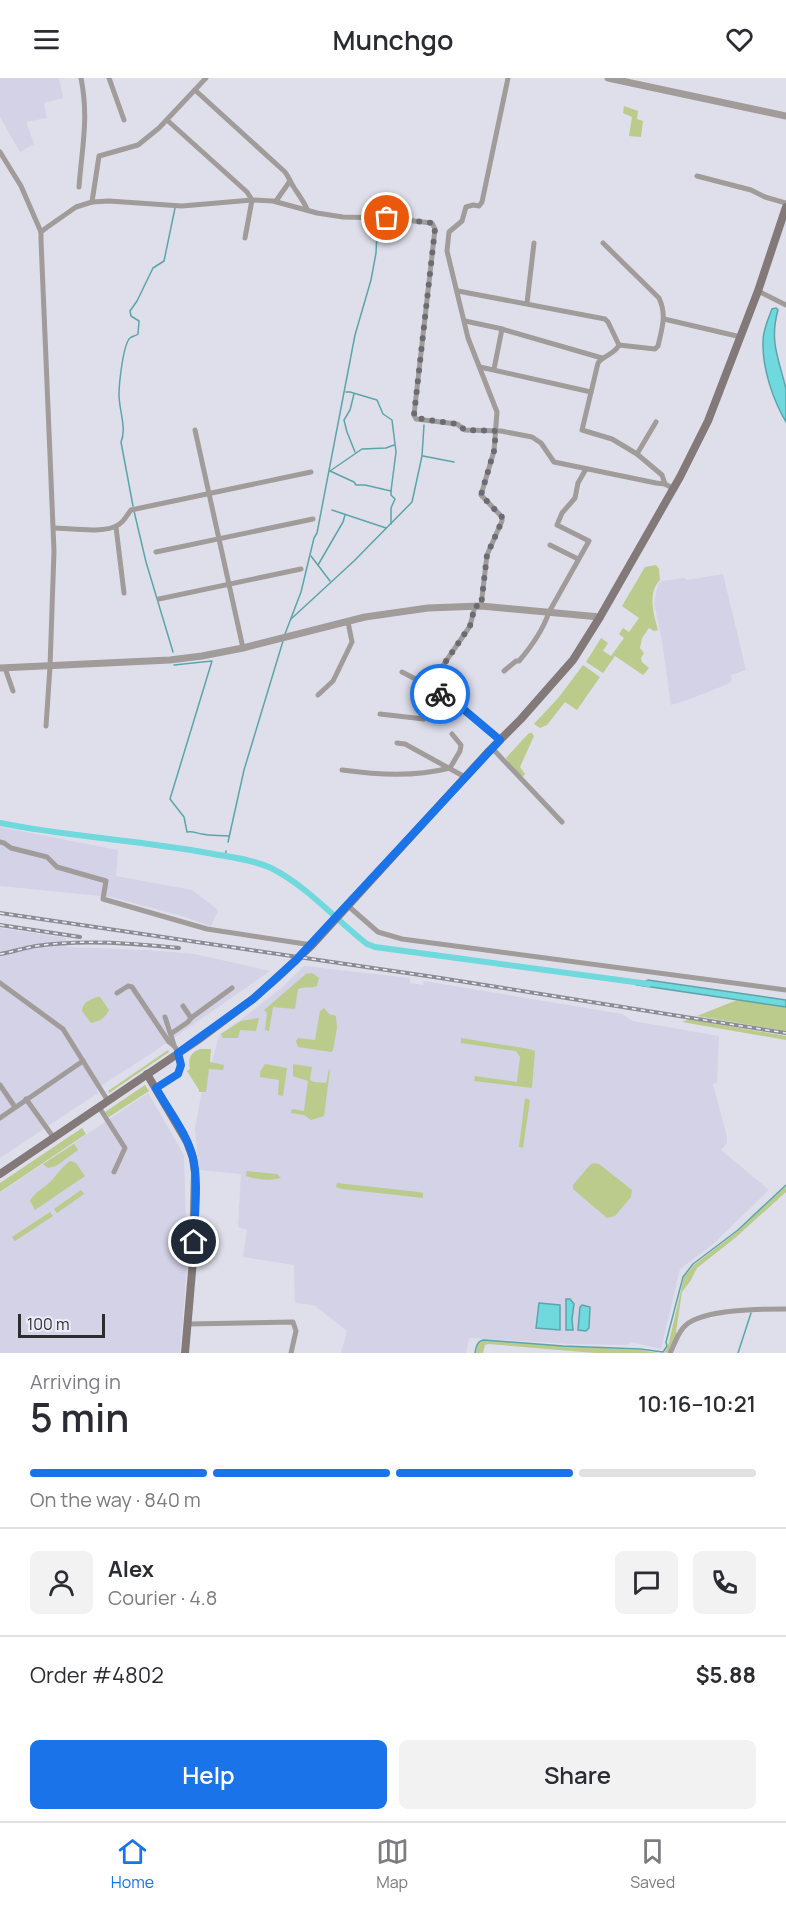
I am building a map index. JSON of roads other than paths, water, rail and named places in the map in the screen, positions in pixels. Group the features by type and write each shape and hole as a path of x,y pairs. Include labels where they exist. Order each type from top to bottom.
{"main road":[{"path":"0,1174 147,1074 176,1049 253,999 312,945 573,660 674,489 708,421 758,291 786,205"},
{"path":"147,1074 187,1142 193,1158 195,1173 193,1260 185,1353"}],"street":[{"path":"79,187 86,131 86,104 81,78"},
{"path":"110,78 124,120"},
{"path":"92,202 99,156 138,145 167,120 206,78"},
{"path":"429,686 470,626 478,606 487,555 502,521 502,517 481,495 494,451 497,412 468,338 448,257 449,232 462,221 466,207 479,206 483,202 508,78"},
{"path":"608,78 786,116"},
{"path":"195,90 290,177 290,181 307,209"},
{"path":"167,120 247,192 252,200 245,238"},
{"path":"0,152 21,186 41,232 54,528 46,726"},
{"path":"697,176 751,190 786,205"},
{"path":"276,201 290,181"},
{"path":"41,232 76,207 92,202 109,201 182,206 252,200 276,201 317,213 343,217 387,218 432,223 434,225 433,244 414,415 416,418 457,424 465,430 496,431 532,437 541,443 554,462 665,483 674,489"},
{"path":"527,303 534,243"},
{"path":"603,243 659,298 663,307 664,319 658,346 655,349 619,345"},
{"path":"458,291 605,319 619,345"},
{"path":"758,291 786,305"},
{"path":"664,319 741,337"},
{"path":"465,321 502,329 602,358"},
{"path":"494,369 502,329"},
{"path":"619,345 616,351 602,358 598,363 582,430 612,439 637,454 662,475 665,483"},
{"path":"480,368 494,369 591,392"},
{"path":"637,454 656,422"},
{"path":"195,430 243,648"},
{"path":"504,671 519,661 546,623 549,612 589,541 557,525 562,513 575,498 578,483 586,468"},
{"path":"54,528 80,531 116,527 131,510 311,472"},
{"path":"156,552 313,519"},
{"path":"116,527 123,593"},
{"path":"550,545 578,559"},
{"path":"159,599 302,569"},
{"path":"13,691 3,668 170,660 243,648 394,612 478,606 600,617"},
{"path":"318,695 333,681 352,642 348,622"},
{"path":"402,672 429,686 442,696 449,697 500,740"},
{"path":"380,714 424,719 442,696"},
{"path":"342,770 383,775 450,768 461,745 452,734"},
{"path":"398,743 405,744 465,777"},
{"path":"492,748 562,822"},
{"path":"0,842 11,848 47,857 57,867 106,881 104,899 207,929 312,945"},
{"path":"345,908 378,932 402,939 786,990"},
{"path":"0,982 55,1022 70,1038 108,1101"},
{"path":"117,993 128,986 132,987 168,1042 176,1049"},
{"path":"171,1033 232,988"},
{"path":"183,1006 190,1018"},
{"path":"156,1088 178,1074 181,1065 165,1017"},
{"path":"0,1118 83,1061"},
{"path":"0,1085 15,1107"},
{"path":"26,1099 54,1138"},
{"path":"99,1107 125,1148 114,1172"},
{"path":"670,1353 681,1330 691,1322 707,1316 743,1310 786,1309"},
{"path":"188,1324 293,1322 296,1331 291,1353"}],"water":[{"path":"772,309 778,310 774,332 786,389 786,422 769,383 763,351 765,329"},
{"path":"648,980 786,1000 786,1007 638,985"},
{"path":"566,1299 570,1299 574,1304 573,1330 566,1330"},
{"path":"539,1303 560,1305 560,1330 536,1328"},
{"path":"582,1305 590,1307 589,1328 586,1331 578,1330"}],"waterway":[{"path":"133,506 121,442 123,425 119,395 122,365 128,342 131,337 138,334 139,321 131,316 130,311 153,268 164,261 175,208"},
{"path":"285,634 301,592 317,533 355,335 371,280 377,233 381,220"},
{"path":"346,392 377,400 383,414 392,420 396,452 391,491 395,499 391,508 391,524"},
{"path":"354,394 350,410 344,420 355,452"},
{"path":"291,619 354,561 412,502 422,456 424,425"},
{"path":"330,471 362,449 386,448 394,445"},
{"path":"423,456 454,462"},
{"path":"330,471 356,485 391,491"},
{"path":"332,510 386,528"},
{"path":"134,511 146,562 173,652"},
{"path":"318,565 345,515"},
{"path":"311,556 330,581"},
{"path":"228,842 244,770 283,641"},
{"path":"174,665 212,661 170,799 184,817 187,832 229,836"},
{"path":"0,823 256,862 271,868 297,884 367,944 375,947 649,984"},
{"path":"225,857 226,851"},
{"path":"475,1353 478,1343 484,1340 663,1352 667,1346 666,1342 683,1277 693,1264 738,1230 786,1185"},
{"path":"738,1353 751,1313"}],"railway":[{"path":"0,913 434,977 786,1033"},
{"path":"0,925 80,937"},
{"path":"0,954 36,946 89,942 179,948"}]}
